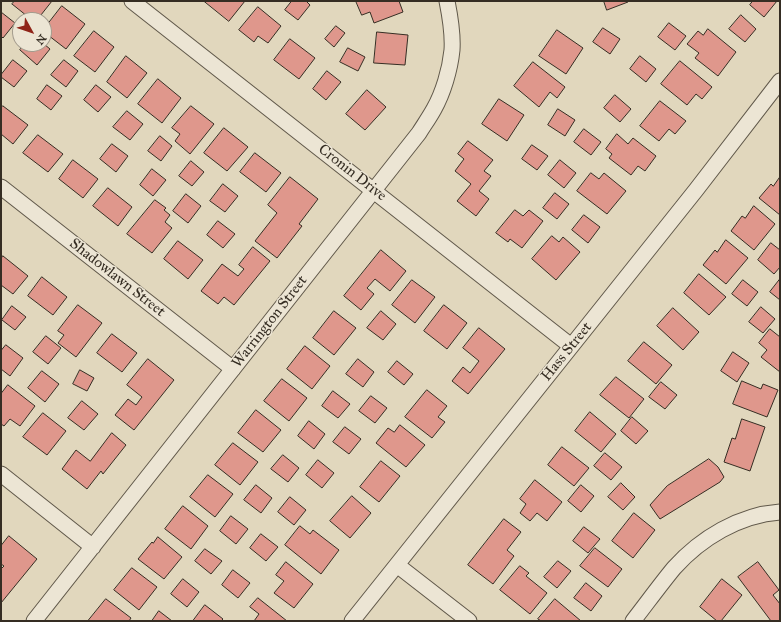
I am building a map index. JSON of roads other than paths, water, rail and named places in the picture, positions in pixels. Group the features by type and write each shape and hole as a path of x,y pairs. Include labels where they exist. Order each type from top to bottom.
{"street":[{"name":"Cronin Drive","path":"132,1 571,346"},
{"name":"Warrington Street","path":"34,621 419,133 442,93 447,76 452,50 450,17 447,1"},
{"name":"Hass Street","path":"352,621 696,190 780,81"},
{"name":"Shadowlawn Street","path":"1,187 233,369"},
{"path":"1,474 93,546"},
{"path":"633,621 674,568 695,548 719,531 746,519 774,512 780,512"},
{"path":"396,565 469,621"}]}
